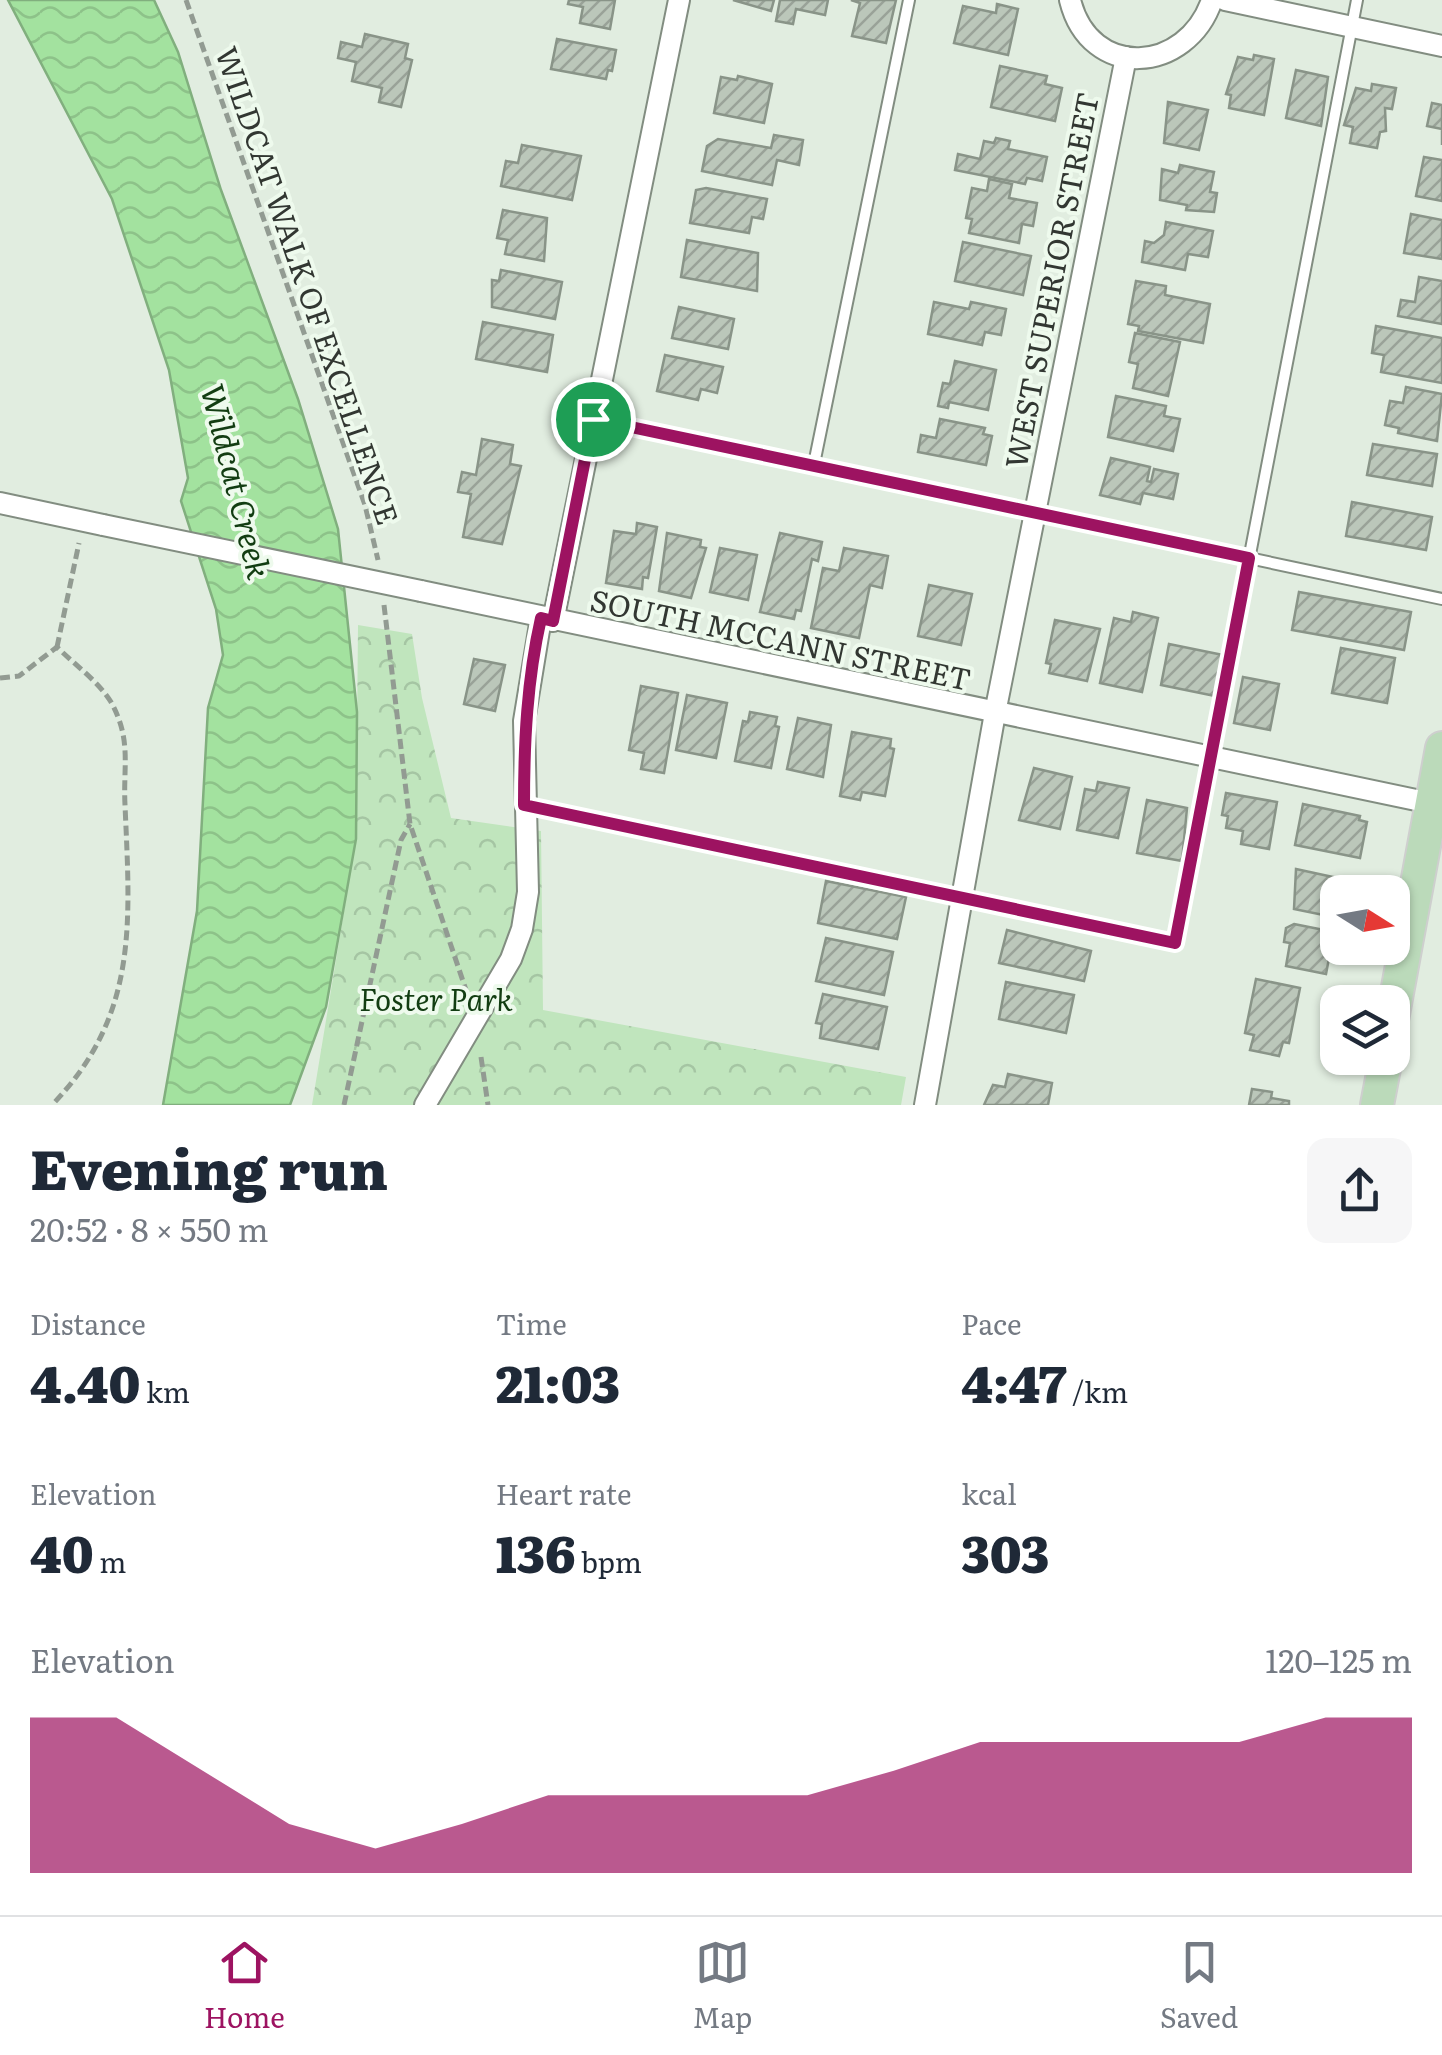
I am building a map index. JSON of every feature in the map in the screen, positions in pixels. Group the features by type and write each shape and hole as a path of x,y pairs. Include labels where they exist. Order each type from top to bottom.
{"main road":[{"path":"1399,985 1437,805 1442,748"},
{"path":"1377,1105 1383,1075"}],"street":[{"path":"425,1105 512,959 522,929 528,892 524,721 593,419 679,0"},
{"name":"WEST SUPERIOR STREET","path":"1070,0 1086,34 1126,57 1149,58 1172,52 1191,38 1212,0"},
{"path":"1225,0 1442,46"},
{"name":"WEST SUPERIOR STREET","path":"925,1105 995,714 1126,57"},
{"name":"SOUTH MCCANN STREET","path":"0,503 1437,805"}],"lane":[{"path":"814,464 909,0"},
{"path":"524,805 1175,943 1357,0"},
{"path":"593,419 1442,599"}],"path":[{"name":"WILDCAT WALK OF EXCELLENCE","path":"186,0 365,505 378,566"},
{"path":"0,678 18,676 58,648 94,523"},
{"path":"384,603 410,824 476,1021 488,1105"},
{"path":"52,1105 96,1048 118,1000 130,920 124,784 130,757 110,701 58,648"},
{"path":"344,1105 401,840 410,824"}],"green space":[{"name":"Foster Park","path":"358,625 412,634 422,698 451,818 541,831 543,1010 906,1077 901,1105 312,1105 356,839"}],"water":[{"name":"Wildcat Creek","path":"8,0 154,0 178,52 221,190 298,399 338,529 357,712 356,839 326,1007 290,1105 163,1105 197,911 208,708 223,655 216,609 181,501 188,478 169,370 112,199"}],"building":[{"path":"569,0 615,0 610,29 580,23 583,7 568,4"},
{"path":"733,0 774,0 771,11"},
{"path":"780,0 828,0 825,15 796,9 793,24 776,21"},
{"path":"851,0 896,0 886,43 852,36 860,3"},
{"path":"997,4 1018,9 1008,55 954,43 963,6 996,13"},
{"path":"365,34 408,44 405,58 412,60 401,107 379,102 382,88 352,81 356,62 338,58 341,42 362,47"},
{"path":"557,39 616,50 612,71 608,70 606,79 551,69"},
{"path":"1254,55 1274,59 1264,115 1229,108 1231,95 1226,94 1238,57 1253,60"},
{"path":"1000,66 1047,76 1045,84 1062,88 1055,121 991,107"},
{"path":"1296,70 1328,77 1321,126 1286,118"},
{"path":"738,76 772,84 764,123 714,113 721,77 737,80"},
{"path":"1372,84 1396,88 1392,109 1385,108 1386,131 1380,132 1377,148 1350,143 1353,127 1344,125 1356,88 1371,91"},
{"path":"1168,102 1208,110 1199,150 1164,143"},
{"path":"1432,103 1442,105 1442,129 1427,126"},
{"path":"774,135 803,140 799,165 777,160 772,185 702,171 707,146 718,139 771,148"},
{"path":"996,138 1010,141 1008,149 1047,157 1042,181 1027,178 1025,184 955,170 958,154 980,159 984,141 994,143"},
{"path":"522,145 581,156 572,200 501,186 506,161 518,163"},
{"path":"1424,157 1442,160 1442,201 1416,196"},
{"path":"1180,165 1214,172 1210,192 1217,193 1214,212 1186,210 1187,205 1160,200 1162,169 1178,173"},
{"path":"989,179 1012,184 1009,198 1037,203 1033,226 1022,224 1019,243 969,233 972,219 966,218 972,188 987,191"},
{"path":"706,188 767,199 763,219 752,217 749,233 690,223 696,190"},
{"path":"503,210 547,218 544,261 505,254 508,240 497,238"},
{"path":"1411,214 1442,220 1442,259 1404,253"},
{"path":"1166,222 1213,231 1208,257 1188,254 1185,270 1142,262 1145,241 1154,243 1164,235"},
{"path":"687,240 758,253 757,291 681,277"},
{"path":"963,242 1031,256 1023,295 955,281"},
{"path":"501,270 562,282 555,319 492,307 492,280 499,281"},
{"path":"1419,277 1442,281 1442,324 1398,316 1401,300 1415,302"},
{"path":"1136,281 1166,286 1165,295 1210,304 1203,343 1138,331 1139,326 1128,324"},
{"path":"934,302 969,309 971,302 1006,309 1001,335 985,332 982,345 928,334"},
{"path":"679,307 734,319 728,349 672,338"},
{"path":"483,322 553,335 547,372 476,359"},
{"path":"1376,326 1442,338 1442,383 1381,372 1384,355 1372,353"},
{"path":"1135,333 1180,342 1168,396 1133,388 1138,364 1129,362"},
{"path":"665,355 723,367 717,393 701,389 698,400 657,391"},
{"path":"955,361 996,370 988,410 949,402 948,408 938,406 943,383 950,384"},
{"path":"1406,387 1442,394 1437,441 1398,433 1399,428 1385,425 1390,401 1403,403"},
{"path":"1116,396 1166,406 1164,416 1180,419 1173,451 1108,437"},
{"path":"940,419 985,428 983,434 992,436 986,465 918,452 921,435 936,438"},
{"path":"482,439 513,445 510,464 521,466 502,544 463,537 471,494 458,492 462,472 476,475"},
{"path":"1373,444 1437,454 1432,486 1367,475"},
{"path":"1111,458 1150,467 1147,481 1151,482 1154,469 1178,474 1173,499 1143,493 1140,504 1100,495"},
{"path":"1352,502 1432,517 1426,550 1346,536"},
{"path":"637,523 657,527 648,578 643,577 642,589 606,583 614,531 636,534"},
{"path":"667,533 701,540 700,547 706,548 691,598 659,591"},
{"path":"780,533 822,542 818,561 812,559 801,611 796,610 794,619 760,612"},
{"path":"720,548 757,555 748,600 710,592"},
{"path":"844,548 888,556 882,588 870,585 859,638 811,628 823,568 839,571"},
{"path":"929,585 972,594 961,645 918,636"},
{"path":"1299,592 1411,612 1404,650 1292,630"},
{"path":"1133,612 1158,618 1142,692 1100,683 1114,618 1131,622"},
{"path":"1055,620 1100,629 1087,681 1049,673 1051,664 1046,663"},
{"path":"1169,644 1223,655 1215,696 1161,685"},
{"path":"1341,648 1395,658 1387,703 1332,693"},
{"path":"474,659 505,665 495,711 464,704"},
{"path":"1243,677 1279,684 1270,730 1234,723"},
{"path":"641,686 678,693 664,773 641,769 644,753 629,750"},
{"path":"687,695 727,703 716,758 676,750"},
{"path":"750,712 777,717 775,726 779,727 771,768 735,761 743,721 748,722"},
{"path":"798,718 831,725 823,777 787,769"},
{"path":"852,732 891,739 890,748 894,749 885,796 862,792 860,800 840,796"},
{"path":"1034,768 1072,777 1060,829 1019,820"},
{"path":"1098,782 1129,788 1118,838 1077,830 1085,789 1096,791"},
{"path":"1226,793 1277,802 1269,849 1241,844 1243,831 1226,828 1228,816 1222,815"},
{"path":"1147,800 1187,808 1182,861 1137,853"},
{"path":"1303,804 1360,816 1359,820 1367,822 1360,858 1295,845"},
{"path":"1296,869 1324,875 1320,875 1320,914 1294,909"},
{"path":"826,881 906,897 897,939 818,923"},
{"path":"1294,924 1320,929 1320,965 1328,965 1326,974 1286,966 1290,943 1284,942 1286,928"},
{"path":"1007,930 1091,951 1084,981 999,963"},
{"path":"826,938 893,952 884,995 816,981"},
{"path":"1256,979 1300,988 1289,1043 1283,1042 1279,1056 1250,1050 1254,1035 1245,1033"},
{"path":"1006,982 1074,995 1066,1033 999,1019"},
{"path":"823,994 887,1007 878,1049 820,1038 822,1024 816,1023"},
{"path":"1008,1074 1052,1083 1048,1105 984,1105 993,1085 1005,1087"},
{"path":"1252,1089 1272,1092 1271,1098 1289,1101 1289,1105 1249,1105"}],"route":[{"path":"593,419 1249,558 1175,943 524,805 524,721 538,633 541,618 553,621 593,419"}]}
